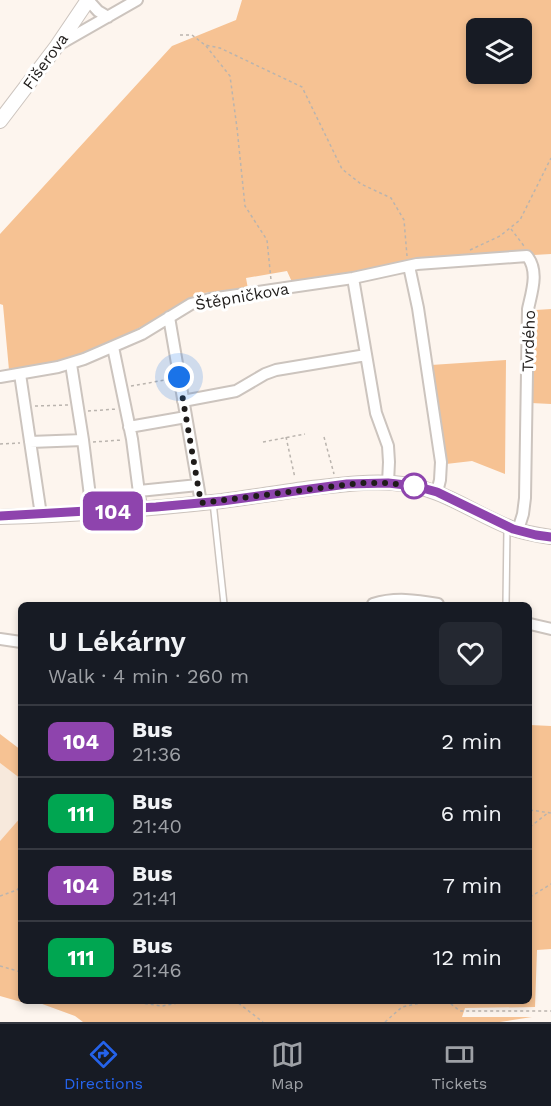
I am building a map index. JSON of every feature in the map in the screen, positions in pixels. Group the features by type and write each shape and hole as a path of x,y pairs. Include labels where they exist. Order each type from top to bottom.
{"street":[{"path":"88,0 98,11 108,17"},
{"name":"Fišerova","path":"0,121 57,46 88,0"},
{"path":"57,46 137,0"},
{"name":"Tvrdého","path":"424,263 527,256 530,260 534,282 528,309 525,498 523,514 513,528"},
{"name":"Štěpničkova","path":"0,377 71,363 113,347 142,334 191,304 210,299 353,278 424,263"},
{"path":"409,266 418,308 441,462 437,492"},
{"path":"353,278 376,413 387,446 388,483"},
{"path":"169,317 198,484 207,502"},
{"path":"113,347 132,439 141,508"},
{"path":"183,401 236,391 276,370 366,355"},
{"path":"71,363 92,512"},
{"path":"20,374 41,515"},
{"path":"129,427 186,417"},
{"path":"30,442 83,441"},
{"path":"0,517 141,508 347,484 388,483 415,486 437,492 513,528 551,537"},
{"path":"139,491 198,484"},
{"path":"381,602 403,599 428,602"},
{"path":"532,624 551,629"},
{"path":"0,639 18,642"}],"lane":[{"path":"207,502 224,602"},
{"path":"506,602 513,528"}],"path":[{"path":"180,36 192,35 205,45 230,76 245,206 267,240 272,290"},
{"path":"205,45 220,48 302,87 342,169 362,184 390,198 404,220 409,266"},
{"path":"469,250 500,236 520,220 551,158"},
{"path":"510,228 526,249"},
{"path":"121,388 179,377"},
{"path":"25,407 125,408"},
{"path":"263,442 305,434"},
{"path":"286,437 296,484"},
{"path":"324,437 335,478"},
{"path":"83,441 132,439"},
{"path":"0,444 30,442"},
{"path":"532,810 550,813"},
{"path":"532,826 550,813"},
{"path":"532,896 551,884"},
{"path":"0,896 18,889"},
{"path":"0,966 18,971"},
{"path":"148,1004 162,1006 173,1004"},
{"path":"240,1004 263,1022"},
{"path":"385,1022 402,1007 416,1004"},
{"path":"451,1004 460,1011 551,1011"}],"shaded area":[{"path":"242,0 551,0 551,254 411,262 292,282 287,271 246,278 248,289 203,293 77,359 9,370 3,305 0,304 0,234 172,46 236,20"},
{"path":"551,309 551,404 531,403 536,310"},
{"path":"506,360 505,474 472,461 446,464 431,365"},
{"path":"532,725 551,726 551,949 537,950 535,1007 465,1008 462,1017 532,1017 500,1022 83,1022 75,1016 42,1004 532,1004"},
{"path":"0,734 18,748 18,777 0,763"},
{"path":"0,763 18,777 18,820 0,841"},
{"path":"18,820 18,1001 0,996 0,841"}],"bus line":[{"name":"104","path":"0,516 111,511 222,501 370,482 415,486 437,492 513,529 551,537"}],"route":[{"path":"179,377 201,503 360,483 414,486"}]}
